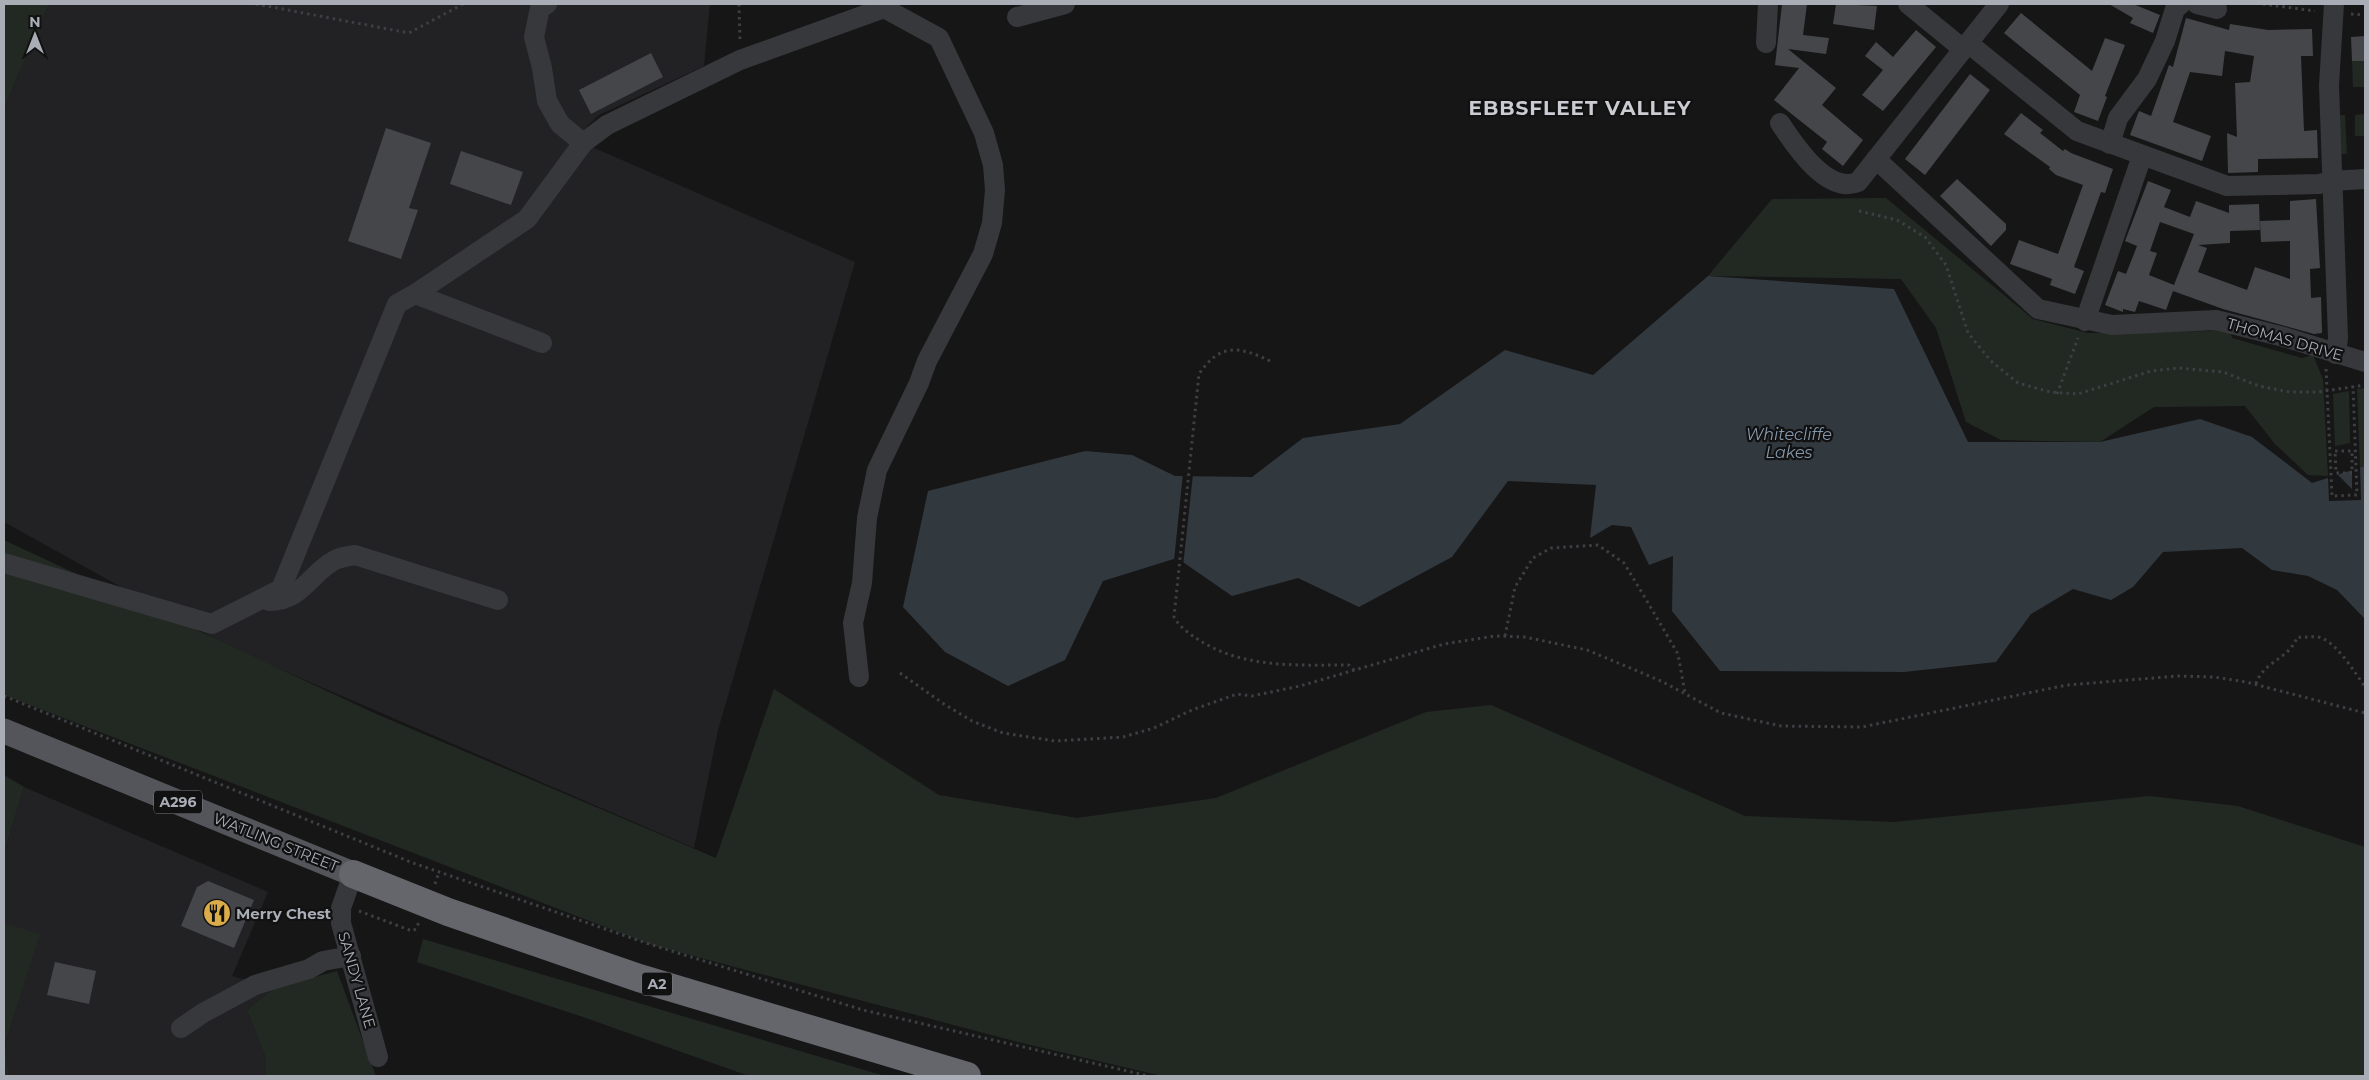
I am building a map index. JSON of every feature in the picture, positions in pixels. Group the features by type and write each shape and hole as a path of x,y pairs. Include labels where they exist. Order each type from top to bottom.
{"highway":[{"name":"A2","path":"353,874 448,912 639,978 967,1076"}],"main road":[{"name":"WATLING STREET","path":"4,731 353,874"}],"street":[{"path":"547,4 540,8 534,37 542,68 547,101 560,124 583,143"},
{"path":"1017,17 1065,4"},
{"path":"1766,43 1768,4"},
{"path":"1908,4 2077,131 2110,144 2229,187 2319,184 2332,181 2365,179"},
{"path":"1780,123 1796,148 1814,167 1830,179 1847,184 1858,182 1999,4"},
{"path":"2110,144 2118,118 2147,79 2164,41 2175,9 2181,4"},
{"path":"2197,4 2217,9"},
{"path":"2334,4 2330,76 2338,338 2336,354"},
{"path":"4,563 212,624 281,589 397,304 415,294 526,219 583,143 607,125 717,76 740,60 885,6 938,38 984,133 993,165 995,190 992,223 983,254 927,361 920,383 877,470 867,518 862,583 853,623 859,677"},
{"path":"2085,320 2142,156"},
{"name":"THOMAS DRIVE","path":"1876,159 2038,308 2057,314 2112,325 2216,320 2284,337 2365,362"},
{"path":"415,294 542,343"},
{"path":"257,601 276,601 292,596 335,560 354,555 498,600"},
{"name":"SANDY LANE","path":"353,874 340,913 341,927 351,956 378,1057"},
{"path":"181,1028 203,1013 255,985 309,969 323,961 351,956"}],"path":[{"path":"256,4 409,33 463,4"},
{"path":"739,4 740,60"},
{"path":"1859,210 1897,220 1924,238 1946,265 1968,333 1991,361 2018,383 2057,394 2078,394 2152,371 2179,368 2223,372 2259,386 2290,392 2365,385"},
{"path":"2057,394 2085,320"},
{"path":"1270,361 1254,353 1235,349 1226,350 1212,359 1199,374 1174,610 1175,618 1186,631 1206,645 1230,657 1249,661 1297,665 1350,665 1355,671"},
{"path":"2327,390 2332,496 2357,495 2353,386"},
{"path":"2335,451 2352,451 2352,473 2336,473 2335,451"},
{"path":"1505,636 1515,587 1533,558 1551,548 1598,545 1624,563 1678,654 1685,694"},
{"path":"900,673 972,721 1003,733 1055,741 1123,737 1154,728 1192,710 1237,694 1252,696 1300,686 1444,644 1490,636 1525,637 1586,650 1685,694 1721,713 1781,726 1862,727 1988,703 2051,688 2087,683 2193,676 2226,678 2256,684 2365,713"},
{"path":"2256,684 2262,671 2290,650 2297,637 2318,636 2327,641 2343,657 2365,687"},
{"path":"4,696 413,863 652,945 863,1010 1149,1076"}],"shaded area":[{"path":"4,4 49,4 4,108"},
{"path":"49,4 710,4 704,66 599,115 574,139 855,262 718,730 694,848 231,648 4,522 4,108"},
{"path":"2352,61 2365,61 2365,87 2353,87"},
{"path":"2365,114 2365,136 2355,136 2355,115"},
{"path":"2337,115 2345,115 2347,154 2339,154"},
{"path":"1886,198 2033,319 2088,333 2211,331 2217,326 2230,331 2232,338 2302,358 2313,355 2323,379 2328,476 2308,475 2275,444 2245,406 2154,407 2100,442 2001,440 1966,422 1936,328 1901,279 1708,276 1772,199"},
{"path":"2365,388 2365,466 2360,469 2357,389"},
{"path":"2349,391 2350,443 2335,446 2333,394"},
{"path":"4,540 374,713 716,858 774,689 939,795 1077,818 1216,798 1426,712 1491,705 1745,816 1894,822 2149,796 2238,806 2365,847 2365,1076 1162,1076 1018,1042 652,945 4,695"},
{"path":"4,775 24,787 4,853"},
{"path":"24,787 268,892 232,976 274,988 247,1010 266,1059 266,1076 9,1076 5,1044 39,935 4,923 4,853"},
{"path":"4,923 40,934 5,1044 9,1076 4,1076"},
{"path":"423,939 886,1076 749,1076 583,1017 417,962"},
{"path":"337,971 376,1076 266,1076 266,1059 247,1010 274,988"}],"water":[{"name":"Whitecliffe Lakes","path":"1708,276 1894,289 1968,442 2100,442 2200,419 2252,437 2312,483 2365,466 2365,619 2337,590 2308,576 2272,570 2242,548 2163,552 2133,587 2111,600 2073,589 2031,614 1996,662 1904,672 1720,671 1672,611 1673,556 1649,565 1631,527 1612,525 1590,538 1596,485 1508,481 1452,557 1359,607 1298,578 1232,596 1177,558 1103,581 1065,660 1008,686 945,652 903,607 928,491 1085,451 1132,455 1175,476 1252,477 1303,438 1400,424 1505,350 1593,375"}],"pier":[{"path":"2360,466 2361,500 2329,501 2328,476 2336,473 2352,489 2352,468"},
{"path":"1183,473 1193,474 1183,566 1174,561"}],"building":[{"path":"1782,4 1807,4 1803,35 1829,38 1826,54 1788,49 1836,88 1822,105 1863,140 1843,166 1822,149 1827,142 1774,100 1799,68 1775,65"},
{"path":"1836,4 1877,6 1874,30 1833,24"},
{"path":"2109,4 2133,4 2160,15 2153,33 2130,23 2133,18"},
{"path":"2021,13 2092,71 2105,38 2125,45 2105,96 2107,97 2098,121 2074,112 2080,95 2004,33"},
{"path":"2186,18 2229,30 2230,24 2268,30 2312,29 2313,56 2301,56 2304,131 2317,130 2318,158 2258,159 2258,172 2228,173 2227,133 2237,137 2235,83 2250,82 2254,56 2225,51 2222,76 2190,72 2173,122 2211,136 2202,161 2130,135 2139,111 2151,116 2169,65 2173,67"},
{"path":"1916,30 1936,47 1883,111 1862,95 1883,70 1865,56 1876,42 1893,57"},
{"path":"2365,36 2365,61 2352,61 2351,37"},
{"path":"651,53 663,77 591,114 579,90"},
{"path":"1970,74 1990,90 1925,175 1905,159"},
{"path":"2021,113 2043,130 2040,133 2063,151 2065,149 2113,169 2105,193 2101,192 2074,267 2084,271 2075,294 2050,285 2052,279 2010,264 2019,240 2058,254 2083,185 2056,175 2049,169 2050,167 2004,134"},
{"path":"386,128 431,143 409,208 418,210 401,259 348,241"},
{"path":"461,151 523,172 511,205 450,184"},
{"path":"1957,179 2006,224 2006,230 1991,246 1940,196"},
{"path":"2148,181 2171,190 2164,207 2190,217 2196,201 2229,213 2229,205 2259,204 2260,230 2230,231 2230,243 2198,245 2207,248 2198,272 2247,290 2255,267 2290,279 2290,241 2261,242 2260,221 2290,220 2290,201 2316,199 2320,268 2310,269 2311,298 2321,297 2322,333 2314,334 2223,309 2173,291 2166,310 2139,301 2135,312 2123,309 2123,312 2105,305 2118,271 2126,274 2137,246 2125,241","holes":["2160,222 2194,234 2174,285 2149,275 2157,253 2150,251"]},
{"name":"Merry Chest","path":"208,881 254,900 234,948 181,926 197,887"},
{"path":"55,962 96,971 89,1004 47,995"}],"place":[{"name":"Merry Chest","path":"217,913"}],"district":[{"name":"EBBSFLEET VALLEY","path":"1580,108"}]}
